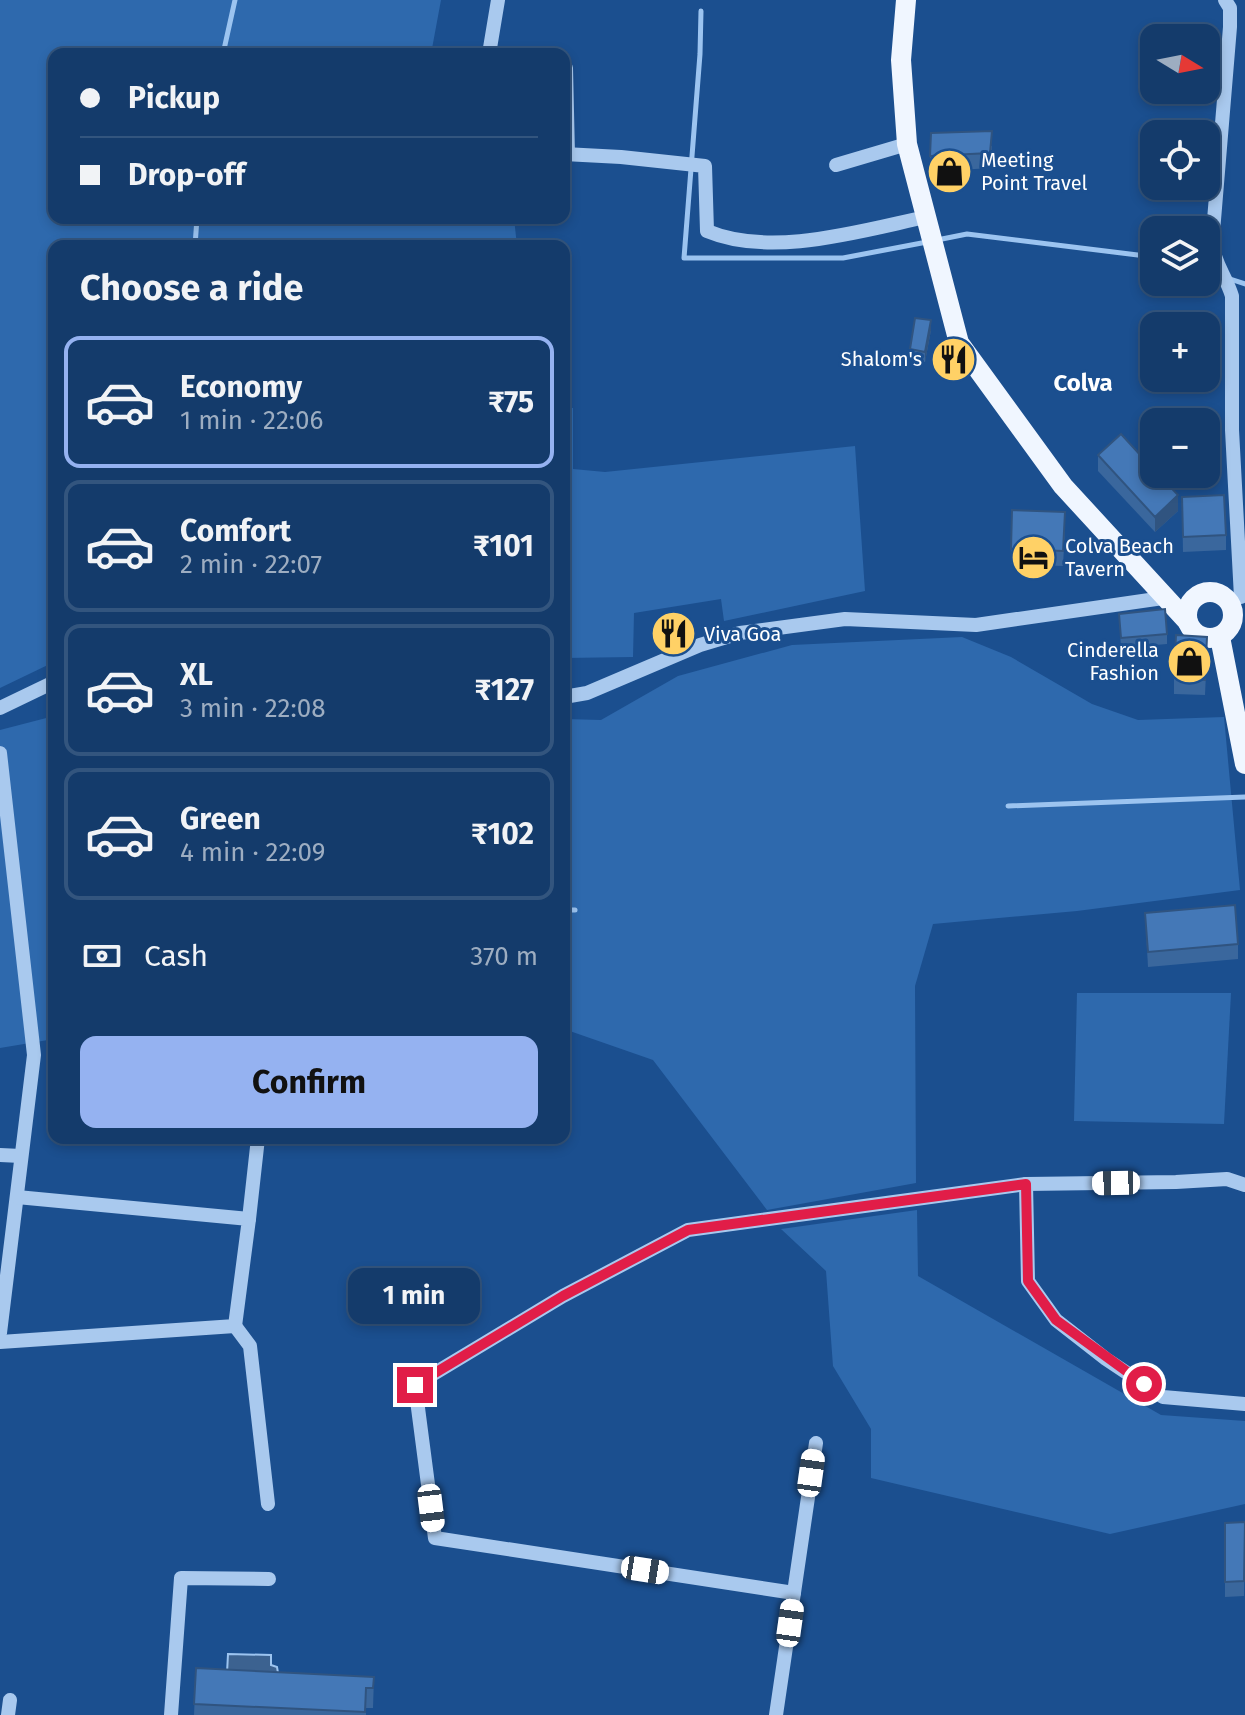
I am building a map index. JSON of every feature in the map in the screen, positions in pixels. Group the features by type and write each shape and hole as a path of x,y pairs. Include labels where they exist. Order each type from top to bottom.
{"main road":[{"path":"906,0 901,60 907,144 959,343 1063,486 1163,598 1188,622 1197,635 1212,639 1220,637 1231,627 1239,599 1228,599 1216,592 1196,597 1163,598"},
{"path":"1188,622 1188,607 1196,597"},
{"path":"1220,637 1245,764"}],"street":[{"path":"490,48 498,0"},
{"path":"1225,0 1230,8 1230,27 1212,244 1215,263 1227,280 1232,296 1232,430 1239,599"},
{"path":"836,165 907,144"},
{"path":"570,154 705,166 707,231 723,238 803,243 926,217"},
{"path":"570,696 587,693 700,645 740,633 845,619 976,625 1163,598"},
{"path":"0,708 48,685"},
{"path":"0,753 34,1055 0,1333"},
{"path":"257,1144 235,1326 250,1346 268,1504"},
{"path":"0,1155 21,1156"},
{"path":"794,1593 435,1538 415,1385 563,1296 688,1230 1026,1184 1227,1179 1245,1185"},
{"path":"1026,1184 1028,1281 1056,1320 1106,1359 1163,1397 1245,1404"},
{"path":"17,1197 249,1219"},
{"path":"0,1342 235,1326"},
{"path":"776,1715 816,1443"},
{"path":"171,1715 181,1578 269,1579"}],"shaded area":[{"path":"0,0 441,0 432,48 48,48 48,224 515,224 516,240 48,240 48,665 0,688"},
{"path":"570,408 573,408 573,469 605,472 855,446 865,591 724,621 721,599 634,613 633,657 570,658"},
{"path":"962,637 1011,657 1092,704 1138,720 1224,717 1240,890 1077,911 933,924 915,986 916,1183 767,1210 653,1060 570,1031 570,719 601,720 678,676 792,645"},
{"path":"48,718 48,1040 0,1048 0,730"},
{"path":"1077,993 1231,993 1224,1124 1074,1121"},
{"path":"917,1210 918,1276 1161,1415 1245,1421 1245,1504 1110,1534 871,1478 871,1429 833,1366 826,1271 781,1229"},
{"path":"228,1654 271,1655 271,1665 277,1667 279,1679 227,1673"}],"building":[{"path":"992,131 990,153 930,156 931,133"},
{"path":"915,318 931,320 925,352 910,349"},
{"path":"1121,434 1140,455 1140,488 1171,488 1178,495 1155,517 1098,455"},
{"path":"1224,495 1226,535 1183,537 1182,497"},
{"path":"1012,510 1065,512 1063,551 1011,549"},
{"path":"1165,609 1167,634 1121,638 1119,614"},
{"path":"1176,635 1207,637 1205,680 1174,678"},
{"path":"1235,905 1238,944 1148,952 1145,913"},
{"path":"1245,1522 1244,1581 1225,1582 1225,1523"},
{"path":"196,1668 374,1677 373,1688 366,1688 365,1712 194,1704"}],"waterway":[{"path":"224,48 235,0"},
{"path":"701,11 684,258 843,258 927,242"},
{"path":"195,240 197,224"},
{"path":"937,240 967,234 1140,255"},
{"path":"1227,278 1245,284"},
{"path":"1008,806 1245,797"},
{"path":"570,910 575,910"}],"place":[{"name":"Meeting Point Travel","path":"950,171"},
{"name":"Shalom's","path":"953,359"},
{"name":"Colva Beach Tavern","path":"1034,558"},
{"name":"Viva Goa","path":"673,634"},
{"name":"Cinderella Fashion","path":"1190,661"}],"district":[{"name":"Colva","path":"1083,383"}],"route":[{"path":"415,1385 563,1296 688,1230 1026,1184 1028,1281 1056,1320 1144,1384"}]}
